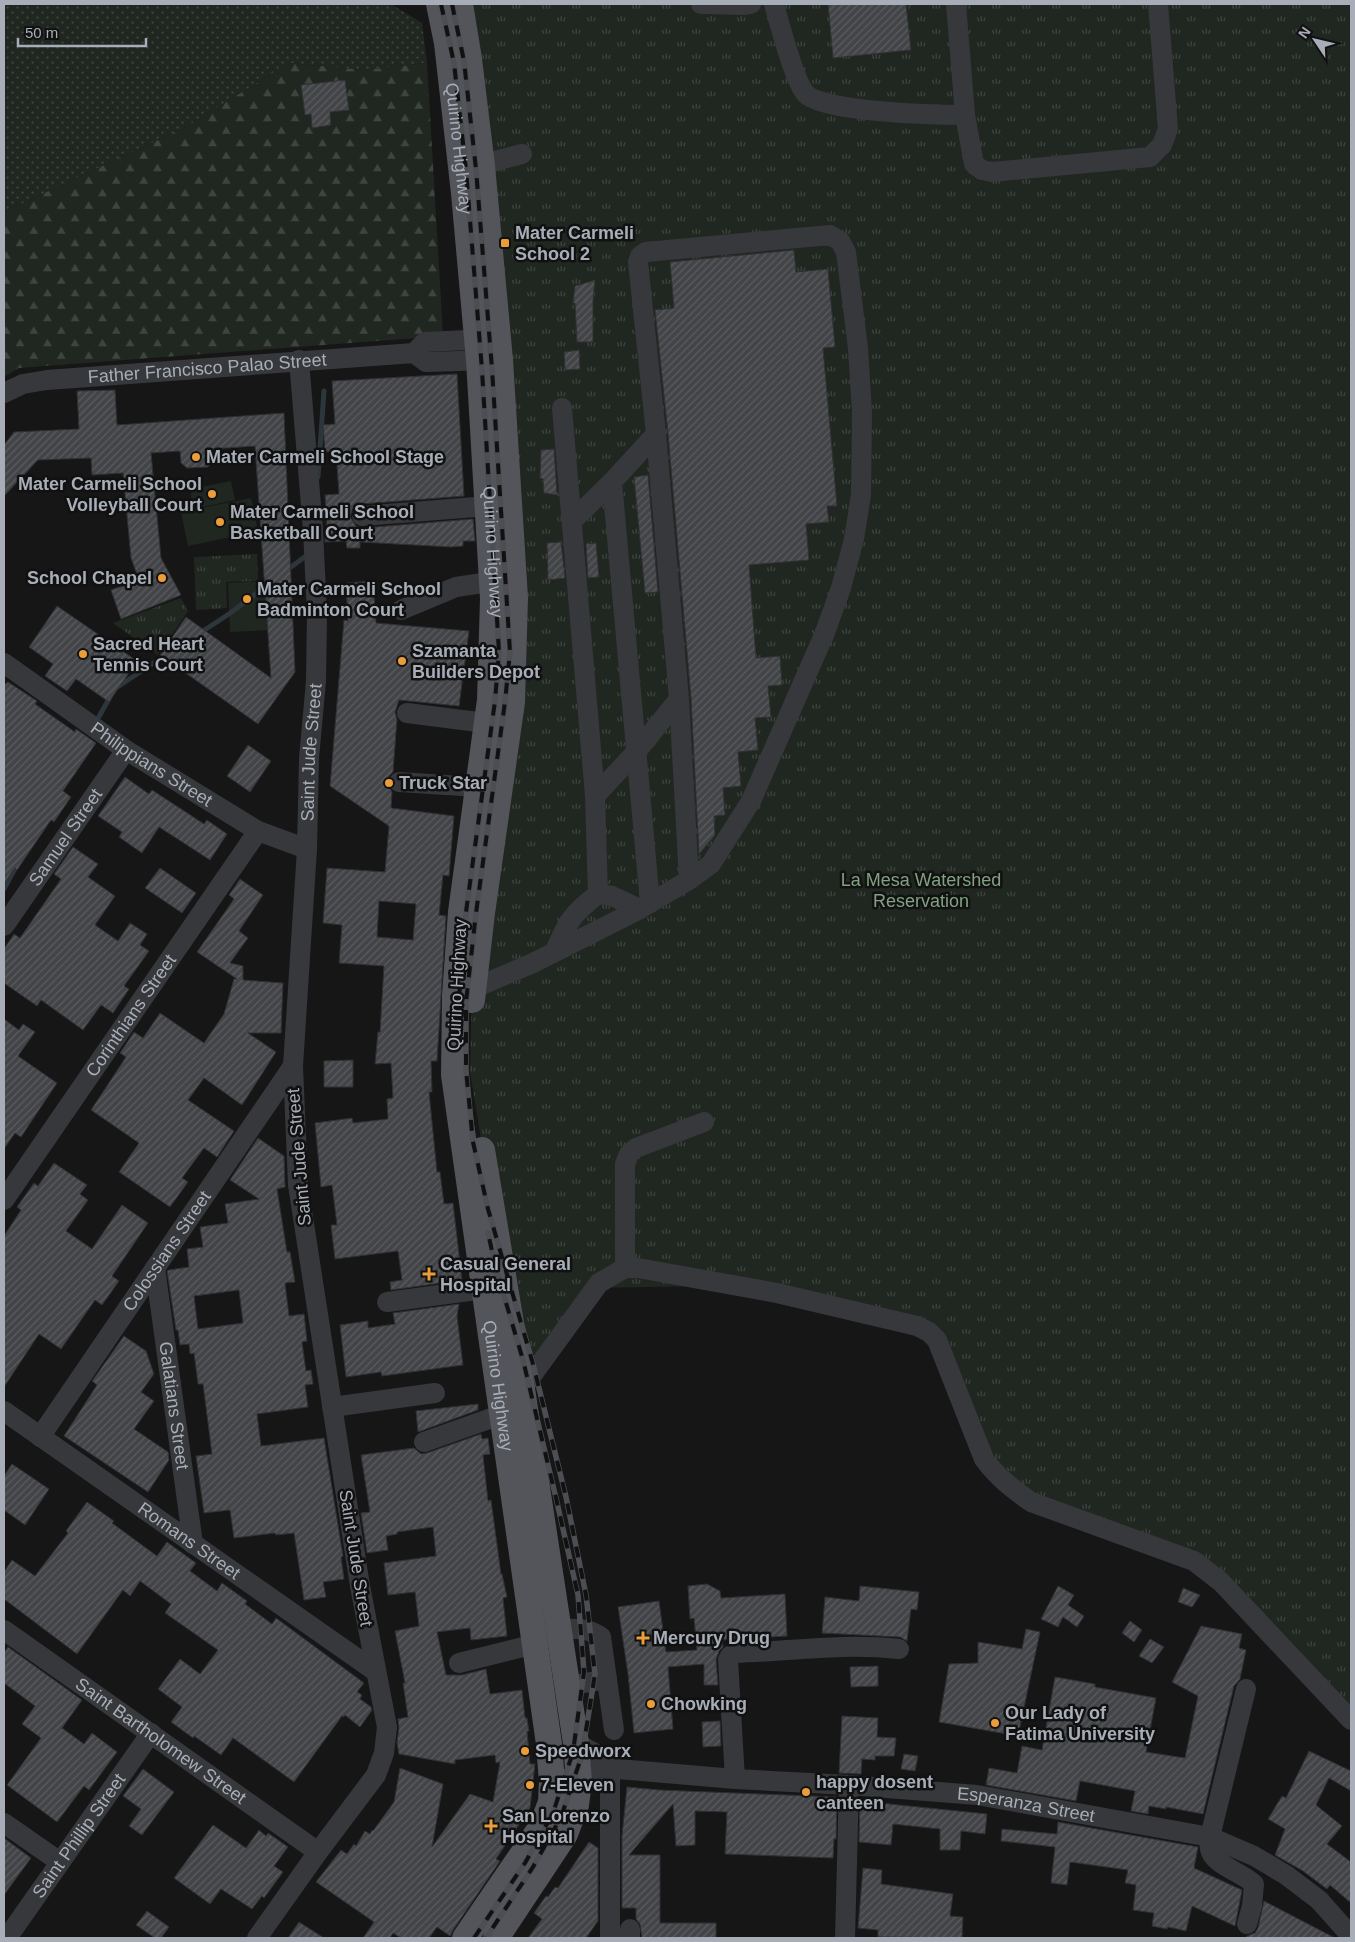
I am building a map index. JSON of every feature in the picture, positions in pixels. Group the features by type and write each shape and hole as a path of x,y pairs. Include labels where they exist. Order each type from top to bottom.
{"main road":[{"name":"Quirino Highway","path":"454,5 470,59 472,168 488,350 515,598 512,702 464,993 454,1075 484,1289 559,1629 576,1743 579,1781 576,1806 566,1834 496,1938"},
{"name":"Quirino Highway","path":"465,1938 542,1826 550,1802 552,1782 473,1100 464,993 461,912 486,723 492,651 493,599 488,506 488,350"}],"street":[{"path":"701,4 751,4"},
{"path":"774,4 799,83 806,95 820,102 857,109 965,115"},
{"path":"956,4 965,115 974,164 982,170 992,172 1150,158 1162,145 1168,130 1158,4"},
{"path":"472,168 522,154"},
{"path":"464,993 555,951 645,906 689,880 711,864 751,801 824,635 841,588 854,539 861,494 862,412 858,348 846,252 840,241 830,235 646,252 640,256 638,262 656,434 678,699 689,880"},
{"name":"Father Francisco Palao Street","path":"4,392 23,384 47,380 414,353 425,342 488,350"},
{"name":"Saint Jude Street","path":"257,1938 376,1775 384,1753 386,1726 375,1671 332,1408 298,1185 293,1066 307,848 309,758 316,681 317,614 313,530 299,360"},
{"path":"562,408 595,796 598,894"},
{"path":"573,520 612,482 656,434"},
{"path":"612,482 637,751 645,906"},
{"path":"362,516 488,506"},
{"path":"401,610 456,588 489,582 492,571"},
{"name":"Philippians Street","path":"4,663 126,750 258,831 307,848"},
{"path":"595,796 637,751 678,699"},
{"path":"407,713 486,723"},
{"name":"Samuel Street","path":"4,926 126,750"},
{"path":"399,782 478,787"},
{"name":"Corinthians Street","path":"4,1200 258,831"},
{"path":"555,951 570,918 598,894 612,896 645,906"},
{"name":"Colossians Street","path":"40,1437 293,1066"},
{"path":"624,1268 625,1164 629,1154 636,1148 704,1122"},
{"name":"Galatians Street","path":"156,1268 193,1544"},
{"path":"424,1442 508,1399 599,1283 624,1268 638,1268 777,1293 917,1326 929,1332 937,1340 984,1459 993,1472 1031,1502 1194,1561 1221,1582 1351,1720"},
{"path":"387,1302 484,1289"},
{"path":"332,1408 435,1392"},
{"name":"Romans Street","path":"4,1411 375,1671"},
{"path":"559,1629 584,1629 592,1631 601,1637 614,1730"},
{"name":"Saint Bartholomew Street","path":"4,1630 318,1852"},
{"path":"459,1663 535,1644"},
{"path":"735,1780 728,1660 730,1656 736,1653 838,1646 899,1649"},
{"path":"568,1686 607,1679"},
{"path":"1246,1689 1210,1837 1210,1851 1215,1859 1247,1877 1254,1884 1252,1906 1247,1924"},
{"name":"Saint Phillip Street","path":"7,1938 151,1733"},
{"path":"576,1743 593,1752 608,1768 610,1938"},
{"path":"552,1782 579,1781 592,1778 608,1768"},
{"name":"Esperanza Street","path":"608,1768 735,1780 849,1785 977,1796 1210,1837 1254,1856 1286,1875 1319,1900 1351,1936"},
{"path":"845,1938 849,1785"},
{"path":"4,1823 60,1862"}],"green space":[{"path":"4,4 391,4 422,23 427,63 364,70 289,63 186,127 4,212"},
{"name":"La Mesa Watershed Reservation","path":"460,4 1351,4 1351,1713 1278,1629 1168,1552 1055,1513 997,1475 924,1337 702,1286 587,1288 522,1389 470,1072 472,991 512,702"},
{"path":"289,63 364,70 427,63 443,336 19,368 4,377 4,212 186,127"},
{"name":"Mater Carmeli School Volleyball Court","path":"231,481 235,500 193,509 190,489"},
{"name":"Mater Carmeli School Basketball Court","path":"251,498 258,531 188,546 181,512"},
{"path":"257,554 258,581 226,582 227,608 196,610 194,557"},
{"name":"Mater Carmeli School Badminton Court","path":"265,581 268,630 230,632 228,583"},
{"path":"181,598 188,611 158,655 113,623"}],"building":[{"path":"828,4 906,4 911,50 833,58"},
{"path":"345,80 349,110 330,112 331,125 312,128 311,114 305,115 301,85"},
{"path":"794,250 796,272 828,269 835,347 823,348 837,506 827,506 829,522 806,524 809,560 749,565 756,658 780,656 782,685 768,686 771,717 755,718 758,750 738,752 741,786 723,788 725,815 714,816 715,835 699,854 691,698 668,433 655,310 674,308 670,262"},
{"path":"595,280 593,342 577,342 575,303 573,303 575,286"},
{"path":"579,350 580,369 565,370 564,352"},
{"path":"457,374 464,496 361,504 352,510 350,517 356,526 363,528 473,519 475,541 463,541 463,546 451,547 360,542 360,548 347,548 346,541 325,542 325,529 327,529 325,495 339,494 336,451 325,452 323,425 335,424 332,381"},
{"path":"115,390 117,425 284,413 295,672 258,724 160,655 186,617 271,678 255,446 212,449 213,462 208,467 187,468 181,463 180,451 151,453 161,558 181,595 121,619 111,590 139,580 131,558 123,473 92,475 91,458 38,460 4,496 4,445 14,432 79,429 77,391"},
{"path":"554,449 557,495 544,493 543,479 540,478 541,450"},
{"path":"648,475 658,592 645,593 634,477"},
{"path":"561,542 565,578 548,580 547,543"},
{"path":"596,543 599,577 588,578 586,544"},
{"path":"373,581 376,623 469,631 459,706 399,700 395,712 397,719 393,772 387,782 392,792 391,808 454,816 449,876 443,875 439,915 446,916 437,1061 431,1061 432,1092 429,1092 437,1172 440,1172 444,1204 453,1203 462,1280 391,1290 390,1282 402,1280 398,1251 335,1259 331,1225 337,1225 332,1185 321,1187 315,1123 352,1118 353,1123 388,1119 387,1099 393,1098 391,1063 375,1064 378,1032 380,1032 384,966 339,963 342,925 323,923 327,868 385,872 389,826 330,786 344,620 348,621 346,583","holes":["379,901 416,904 413,940 377,937"]},
{"name":"Sacred Heart Tennis Court","path":"57,606 137,661 109,702 76,679 67,691 45,676 53,664 29,647"},
{"path":"8,682 37,701 35,704 75,732 76,729 96,743 63,791 71,797 54,822 51,820 17,870 15,868 4,884 4,685"},
{"path":"248,745 271,761 250,792 227,776"},
{"path":"125,777 149,794 152,790 204,824 207,820 227,834 210,860 159,827 142,853 119,837 122,832 98,816"},
{"path":"73,847 98,864 88,877 115,896 95,925 118,941 130,923 147,934 140,945 149,951 124,986 129,989 113,1013 101,1005 83,1030 41,1000 37,1006 4,983 4,949 14,934 20,938 61,879 54,874"},
{"path":"160,868 196,893 182,913 145,888"},
{"path":"240,879 263,895 239,931 248,938 230,963 243,966 243,980 283,983 281,1033 248,1033 276,1052 242,1105 204,1078 188,1100 234,1131 217,1157 204,1148 182,1178 188,1182 170,1207 119,1172 139,1143 91,1110 126,1057 120,1053 134,1032 143,1038 160,1013 204,1043 224,1014 234,979 237,979 197,952 234,899 229,895"},
{"path":"4,1019 19,1030 23,1024 35,1032 18,1056 57,1083 21,1137 15,1133 4,1149"},
{"path":"353,1060 353,1087 324,1087 324,1061"},
{"path":"258,1138 284,1156 285,1187 277,1189 287,1252 290,1252 295,1282 285,1283 289,1316 304,1314 307,1341 302,1342 306,1371 311,1370 313,1384 305,1385 308,1407 257,1414 261,1446 324,1438 343,1556 341,1557 344,1579 323,1582 326,1597 304,1600 294,1533 276,1535 275,1533 234,1538 230,1510 204,1513 196,1456 212,1454 203,1384 198,1384 194,1353 190,1354 189,1344 180,1345 167,1271 189,1267 187,1249 203,1247 200,1227 228,1223 225,1204 259,1199 230,1180","holes":["239,1290 243,1323 198,1329 194,1296"]},
{"path":"54,1163 87,1185 80,1194 88,1200 66,1231 92,1249 122,1205 148,1223 112,1276 119,1281 102,1305 95,1300 61,1349 39,1334 4,1387 4,1236 21,1210 17,1207 34,1183 38,1186"},
{"path":"459,1304 457,1316 463,1365 382,1376 381,1372 346,1377 340,1325 368,1321 368,1328 395,1324 393,1313"},
{"path":"124,1336 146,1351 154,1374 141,1392 154,1401 134,1429 168,1452 169,1460 148,1492 64,1436 97,1385 92,1381"},
{"path":"478,1404 478,1410 418,1432 416,1411"},
{"path":"481,1434 482,1439 488,1438 490,1454 483,1455 488,1501 491,1500 501,1574 507,1597 503,1598 507,1636 471,1640 470,1628 437,1632 446,1675 462,1675 486,1669 490,1694 522,1690 525,1718 527,1718 529,1731 527,1731 530,1764 535,1764 530,1808 496,1859 500,1861 450,1936 437,1927 429,1938 401,1938 393,1933 390,1938 363,1938 374,1922 316,1882 341,1850 347,1854 354,1844 356,1846 365,1831 370,1834 373,1831 394,1802 400,1768 443,1784 432,1847 470,1794 493,1802 500,1762 496,1763 495,1755 455,1760 455,1764 399,1754 397,1743 398,1719 408,1717 403,1683 405,1683 395,1631 419,1626 415,1592 388,1595 384,1563 436,1556 433,1527 397,1532 397,1534 386,1536 388,1550 367,1553 361,1513 370,1512 361,1455 414,1448 421,1454 427,1453"},
{"path":"12,1464 49,1489 25,1525 4,1510 4,1476"},
{"path":"87,1502 157,1556 167,1542 196,1563 190,1571 217,1591 222,1583 247,1601 245,1604 272,1624 276,1618 364,1683 357,1692 362,1695 360,1699 371,1707 372,1710 360,1727 345,1715 344,1717 342,1716 294,1782 233,1738 221,1755 171,1722 182,1707 158,1689 180,1659 200,1674 218,1650 165,1613 171,1604 140,1581 130,1596 123,1590 77,1654 4,1599 4,1572 12,1560 35,1576 68,1533 66,1531"},
{"path":"707,1584 720,1591 721,1598 785,1594 787,1636 722,1640 723,1647 719,1651 716,1660 718,1685 704,1685 704,1664 668,1667 673,1729 634,1733 618,1607 659,1601 666,1652 697,1650 694,1618 690,1619 688,1586"},
{"path":"860,1586 919,1592 917,1610 911,1609 907,1641 900,1637 822,1633 825,1597 859,1601"},
{"path":"1058,1586 1074,1595 1068,1605 1084,1616 1077,1627 1063,1617 1058,1627 1041,1619"},
{"path":"1183,1588 1200,1595 1192,1607 1178,1602"},
{"path":"1130,1621 1142,1630 1134,1642 1122,1633"},
{"path":"1201,1626 1242,1634 1239,1648 1246,1650 1240,1679 1234,1686 1203,1814 1166,1807 1166,1809 1149,1806 1148,1814 1131,1811 1135,1791 1080,1781 1076,1801 986,1785 989,1768 1017,1773 1022,1746 1042,1750 1055,1677 1095,1684 1095,1687 1156,1698 1146,1752 1185,1758 1198,1696 1172,1682"},
{"path":"1026,1629 1040,1632 1018,1736 939,1722 949,1664 978,1663 978,1642 1022,1649"},
{"path":"1150,1639 1164,1647 1152,1663 1139,1656"},
{"path":"8,1647 82,1700 62,1728 84,1744 92,1733 117,1752 89,1790 84,1786 57,1822 7,1785 41,1738 22,1724 35,1706 4,1683 4,1653"},
{"path":"878,1666 878,1686 851,1687 850,1667"},
{"path":"842,1716 878,1718 877,1737 896,1738 894,1756 875,1756 875,1760 862,1759 861,1774 839,1773"},
{"path":"720,1721 721,1746 703,1747 702,1722"},
{"path":"1309,1751 1351,1771 1351,1791 1329,1778 1316,1805 1342,1826 1327,1844 1351,1862 1351,1903 1330,1885 1327,1889 1303,1871 1275,1855 1285,1829 1268,1819 1282,1796 1286,1798"},
{"path":"904,1754 918,1756 915,1771 901,1769"},
{"path":"143,1769 174,1792 142,1835 129,1826 141,1809 123,1796"},
{"path":"627,1787 837,1797 836,1839 834,1839 833,1858 725,1854 727,1812 695,1811 695,1845 676,1846 673,1804 629,1855 660,1855 660,1923 716,1923 716,1938 642,1938 640,1924 636,1919 636,1908 622,1908 622,1836"},
{"path":"860,1801 987,1814 985,1834 961,1831 960,1850 940,1850 940,1829 893,1824 891,1845 859,1842"},
{"path":"1058,1822 1198,1847 1194,1868 1242,1890 1235,1926 1192,1906 1186,1931 1152,1926 1154,1913 1133,1910 1136,1885 1125,1883 1128,1870 1070,1862 1067,1885 1051,1883 1055,1847 1001,1841 1002,1829 1057,1834"},
{"path":"213,1825 246,1848 259,1830 266,1836 268,1833 288,1847 274,1866 283,1872 264,1898 262,1896 252,1909 221,1889 210,1904 174,1878"},
{"path":"4,1838 31,1858 4,1895"},
{"path":"589,1842 598,1848 598,1921 586,1938 528,1938 542,1919 534,1913 546,1896 548,1897 555,1887 558,1888"},
{"path":"863,1868 882,1870 881,1884 953,1894 950,1916 963,1917 962,1938 878,1937 878,1930 858,1928"},
{"path":"1264,1901 1335,1938 1246,1938 1255,1933 1258,1928"},
{"path":"147,1911 169,1927 161,1938 155,1938 136,1925"},
{"path":"299,1922 324,1938 288,1938"}],"waterway":[{"path":"318,477 324,391"},
{"path":"287,570 310,553"},
{"path":"200,633 270,583"},
{"path":"116,688 167,654"},
{"path":"96,722 110,697"},
{"path":"4,889 18,863"}],"railway":[{"path":"441,4 454,63 466,170 482,370 499,652 495,701 466,912 459,998"},
{"path":"452,4 464,61 476,169 492,369 510,652 466,1002 466,1070 473,1142 488,1209 533,1364 566,1497 586,1595 595,1674 582,1755 561,1817 533,1867 486,1938"},
{"path":"474,1938 525,1863 553,1813 573,1752 584,1672 578,1595 523,1360 496,1269 488,1233"}],"place":[{"name":"Mater Carmeli School 2","path":"505,243"},
{"name":"Mater Carmeli School Stage","path":"196,457"},
{"name":"Mater Carmeli School Volleyball Court","path":"212,494"},
{"name":"Mater Carmeli School Basketball Court","path":"220,522"},
{"name":"School Chapel","path":"162,578"},
{"name":"Mater Carmeli School Badminton Court","path":"247,599"},
{"name":"Sacred Heart Tennis Court","path":"83,654"},
{"name":"Szamanta Builders Depot","path":"402,661"},
{"name":"Truck Star","path":"389,783"},
{"name":"Casual General Hospital","path":"429,1274"},
{"name":"Mercury Drug","path":"643,1638"},
{"name":"Chowking","path":"651,1704"},
{"name":"Our Lady of Fatima University","path":"995,1723"},
{"name":"Speedworx","path":"525,1751"},
{"name":"7-Eleven","path":"530,1785"},
{"name":"happy dosent canteen","path":"806,1792"},
{"name":"San Lorenzo Hospital","path":"491,1826"}]}
